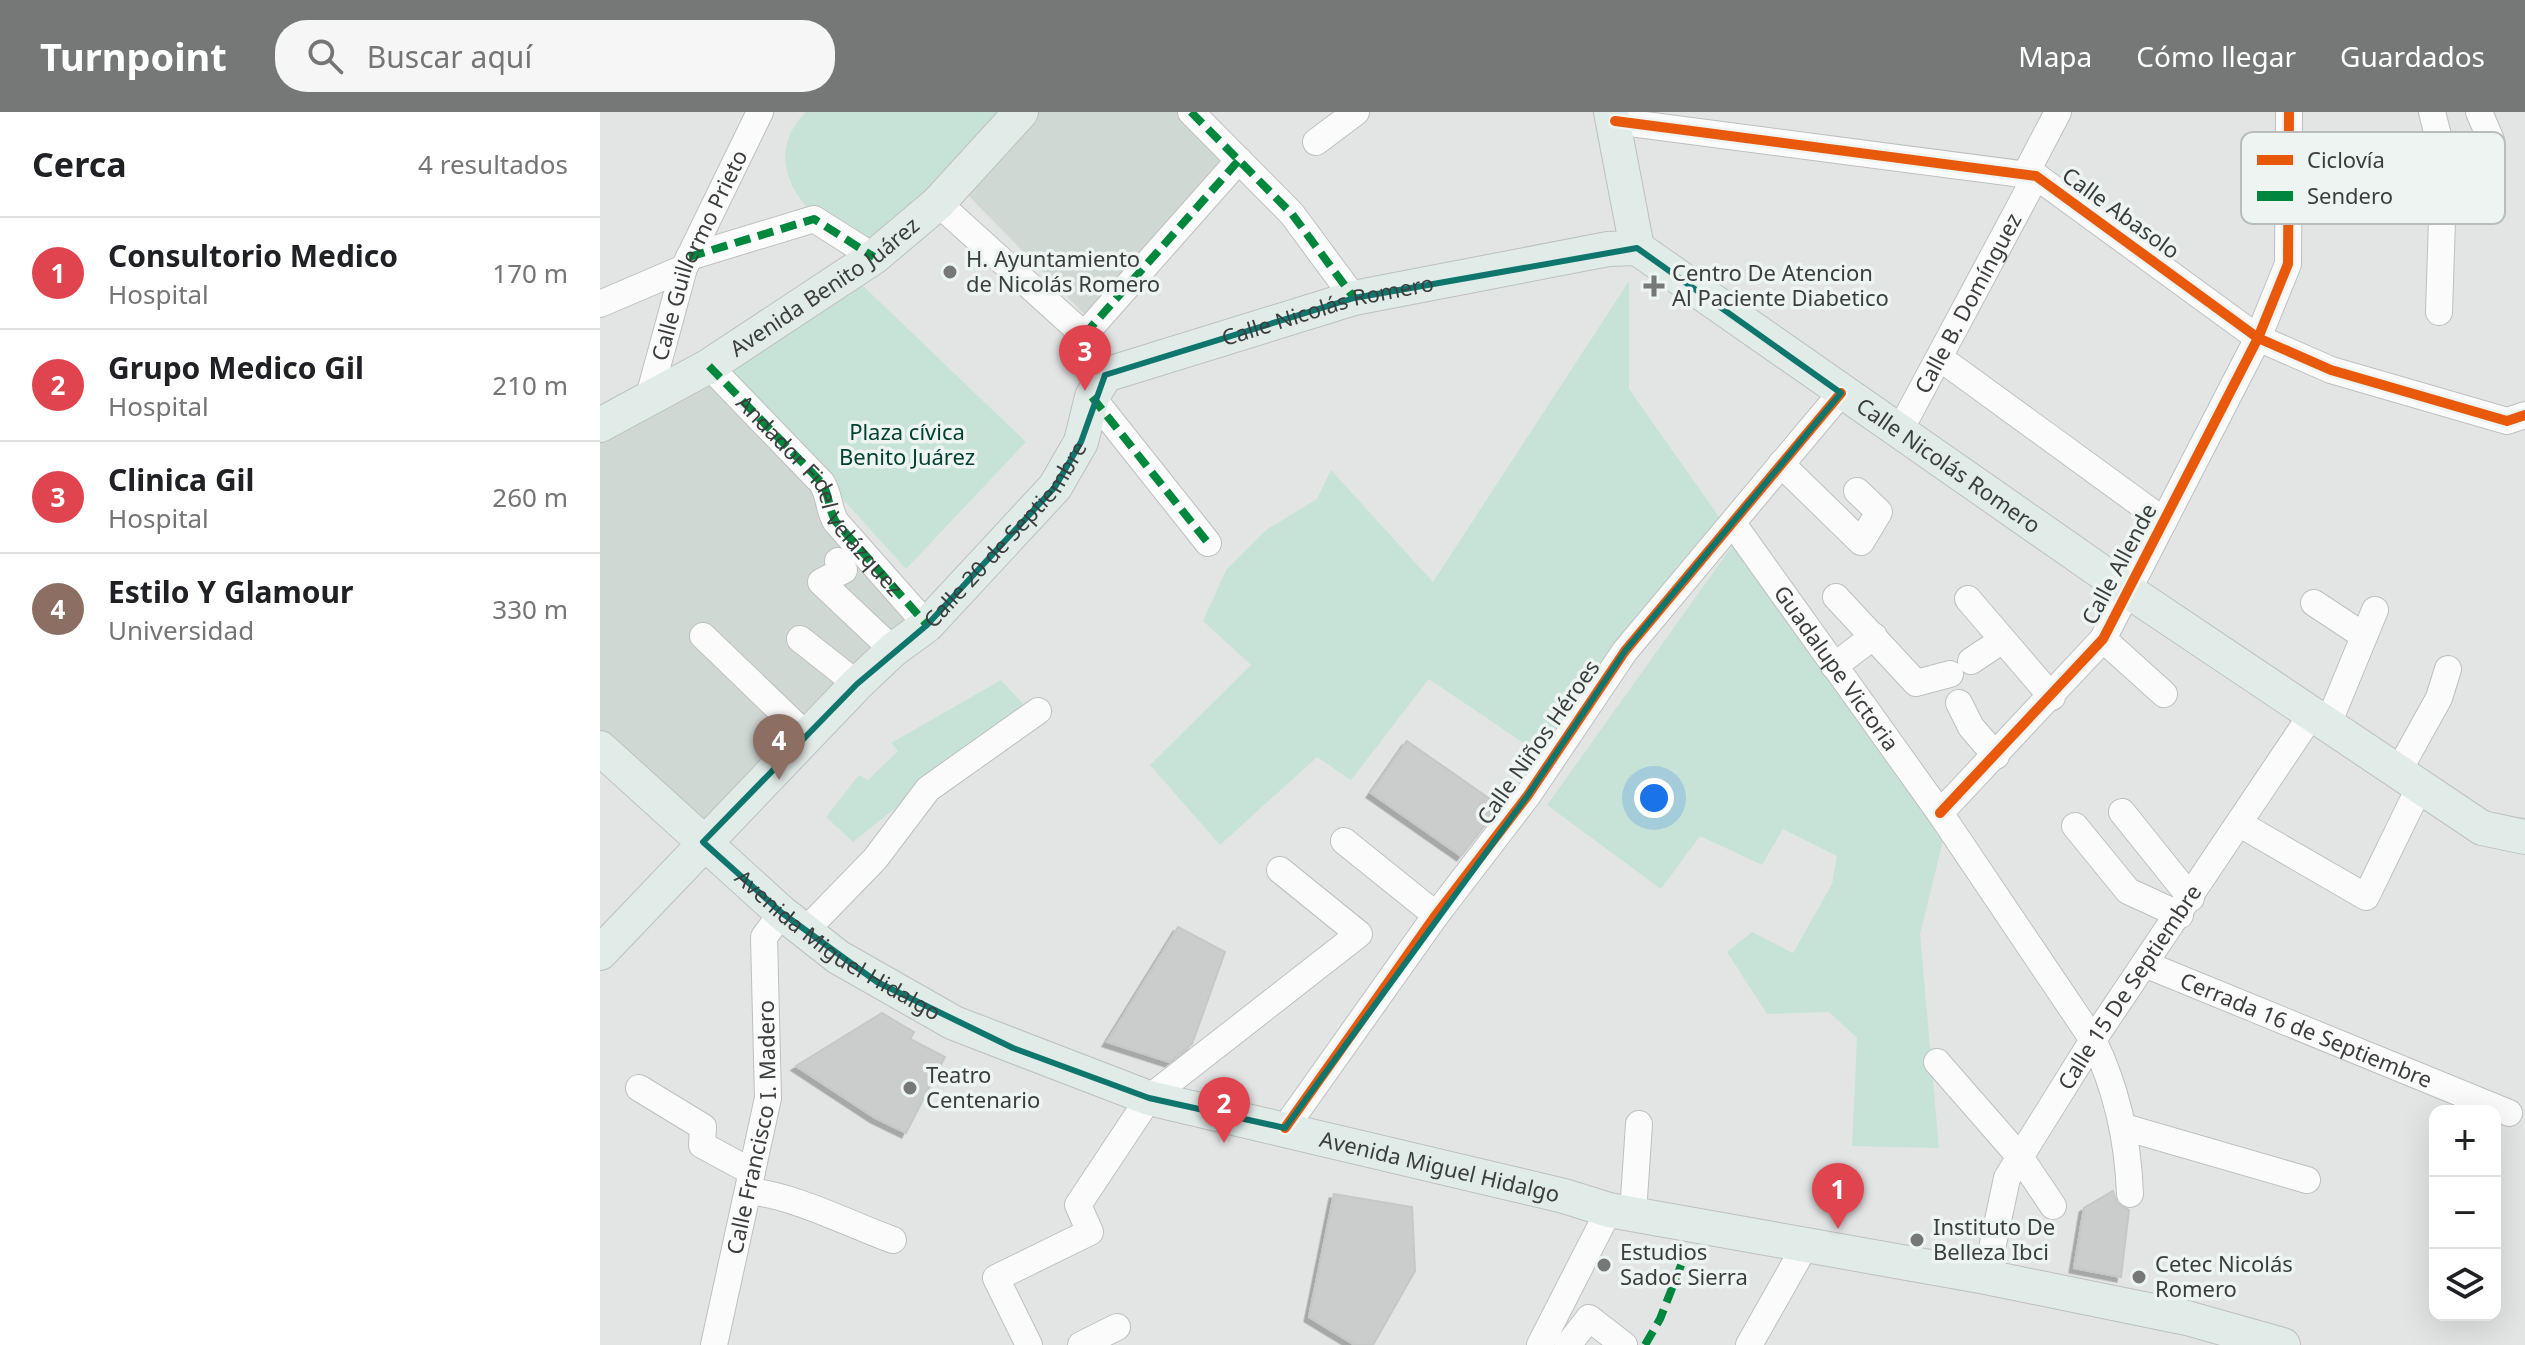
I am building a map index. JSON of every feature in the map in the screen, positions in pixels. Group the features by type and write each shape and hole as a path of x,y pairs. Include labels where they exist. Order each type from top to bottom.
{"main road":[{"name":"Avenida Benito Juárez","path":"600,425 709,366 874,257 938,203 1021,112"},
{"path":"1613,117 1637,248"},
{"name":"Calle Nicolás Romero","path":"1099,386 1354,298 1608,249 1637,248 2130,592 2482,828 2525,837"},
{"name":"Calle 20 de Septiembre","path":"600,953 857,684 893,650 927,625 1055,487 1081,442 1099,386"},
{"name":"Avenida Miguel Hidalgo","path":"600,748 794,922 838,957 877,982 954,1023 1149,1098 1285,1128 1621,1212 1986,1277 2187,1318 2262,1343"}],"street":[{"name":"Calle Guillermo Prieto","path":"648,400 686,262 760,112"},
{"path":"1191,112 1292,214 1354,298"},
{"path":"1316,142 1356,112"},
{"name":"Calle B. Domínguez","path":"1899,432 1940,358 2031,176 2058,112"},
{"name":"Calle Allende","path":"2289,112 2289,132"},
{"path":"2432,112 2437,132"},
{"path":"2479,112 2488,132"},
{"name":"Calle Abasolo","path":"1613,117 2031,176 2258,338 2331,370 2507,421 2525,415"},
{"path":"1084,335 1239,160"},
{"path":"938,203 1084,335 1099,386 1208,543"},
{"path":"600,304 686,262 814,219 874,257"},
{"name":"Calle Allende","path":"1940,813 2052,697 2103,639 2130,592 2258,338 2288,264 2288,224"},
{"path":"2439,312 2442,224"},
{"path":"1940,358 2164,521"},
{"name":"Andador Fidel Velázquez","path":"709,366 822,483 827,491 828,510 836,522 927,625"},
{"name":"Calle Niños Héroes","path":"1285,1128 1436,915 1528,795 1625,651 1734,525 1841,393"},
{"path":"1781,464 1861,542 1879,512 1857,491"},
{"name":"Guadalupe Victoria","path":"1734,525 1940,813 2093,1040 2108,1070 2124,1127 2130,1194"},
{"path":"838,561 844,570 821,582 893,650"},
{"path":"1836,597 1916,683 1961,668 2001,641"},
{"path":"1968,599 2052,697"},
{"path":"2314,603 2364,636"},
{"name":"Calle 15 De Septiembre","path":"1986,1277 2007,1178 2093,1040 2147,965 2240,824 2320,719 2375,610"},
{"path":"703,636 807,736"},
{"path":"1834,666 1874,636"},
{"path":"800,639 857,684"},
{"path":"2103,639 2164,694"},
{"path":"2240,824 2366,897 2409,779 2421,735 2448,669"},
{"path":"1959,703 1971,727 1996,756"},
{"name":"Calle Francisco I. Madero","path":"714,1345 768,1098 764,937 794,922 875,859 928,789 1038,711"},
{"path":"2122,812 2185,906"},
{"path":"2075,826 2128,891 2185,906"},
{"path":"1344,841 1436,915"},
{"path":"1029,1345 996,1278 1090,1232 1078,1205 1149,1098 1359,934 1280,870"},
{"name":"Cerrada 16 de Septiembre","path":"2147,965 2509,1113"},
{"path":"1937,1062 2020,1157 2053,1206"},
{"path":"639,1088 703,1127 702,1145 750,1181 818,1213 893,1240"},
{"path":"1540,1345 1621,1212 1639,1124"},
{"path":"2124,1127 2307,1180"},
{"path":"1749,1345 1805,1246"},
{"path":"1568,1345 1589,1318 1624,1345"},
{"path":"1081,1345 1117,1327"}],"highlighted area":[{"path":"1637,248 1841,393 1625,651 1528,795 1285,1128 1149,1098 1013,1048 877,982 782,913 703,842 857,684 927,625 1055,487 1081,442 1105,375 1354,298"}],"shaded area":[{"path":"1038,112 1185,112 1234,161 1091,321 966,193"},
{"path":"703,370 825,487 927,625 704,841 600,746 600,426"}],"green space":[{"path":"806,112 1000,112 920,201 870,239 843,234 809,209 798,195 786,162 787,145 793,128"},
{"path":"1629,281 1629,389 1722,521 1544,757 1429,679 1351,780 1317,757 1220,845 1150,765 1251,665 1203,621 1226,570 1266,530 1317,499 1331,470 1433,582"},
{"name":"Plaza cívica Benito Juárez","path":"861,284 1026,442 906,569 823,477 719,377"},
{"path":"1735,542 1945,833 1920,934 1939,1148 1852,1146 1857,1038 1829,1012 1767,1014 1727,952 1752,932 1793,953 1832,884 1837,856 1783,829 1762,865 1700,836 1661,889 1547,805"},
{"path":"1001,680 1024,705 853,842 826,817 859,775 868,780 898,751 891,743"}],"building":[{"path":"1407,741 1500,806 1461,856 1371,793"},
{"path":"1178,927 1225,952 1192,1044 1169,1062 1107,1042"},
{"path":"882,1013 914,1032 910,1039 945,1057 906,1133 875,1118 796,1066"},
{"path":"2113,1191 2117,1203 2129,1210 2121,1277 2074,1268 2084,1208"},
{"path":"1334,1194 1412,1207 1415,1271 1373,1345 1355,1345 1309,1317"}],"marked path":[{"path":"1191,112 1292,214 1354,298"},
{"path":"1084,335 1239,160"},
{"path":"689,257 814,219 874,257"},
{"path":"709,366 822,483 836,522 927,625"},
{"path":"1092,397 1208,543"},
{"path":"1645,1345 1660,1319 1687,1250"}],"cycle path":[{"path":"2289,112 2289,132"},
{"path":"1615,121 2036,176 2258,338 2331,370 2507,421 2525,415"},
{"path":"1940,813 2103,639 2258,338 2288,264 2288,224"},
{"path":"1285,1128 1436,915 1528,795 1625,651 1841,393"}],"place":[{"name":"H. Ayuntamiento de Nicolás Romero","path":"950,272"},
{"name":"Centro De Atencion Al Paciente Diabetico","path":"1654,286"},
{"name":"Clinica Gil","path":"1085,391"},
{"name":"Estilo Y Glamour","path":"779,780"},
{"name":"Teatro Centenario","path":"910,1088"},
{"name":"Grupo Medico Gil","path":"1224,1143"},
{"name":"Consultorio Medico","path":"1838,1229"},
{"name":"Instituto De Belleza Ibci","path":"1917,1240"},
{"name":"Estudios Sadoc Sierra","path":"1604,1265"},
{"name":"Cetec Nicolás Romero","path":"2139,1277"}]}
